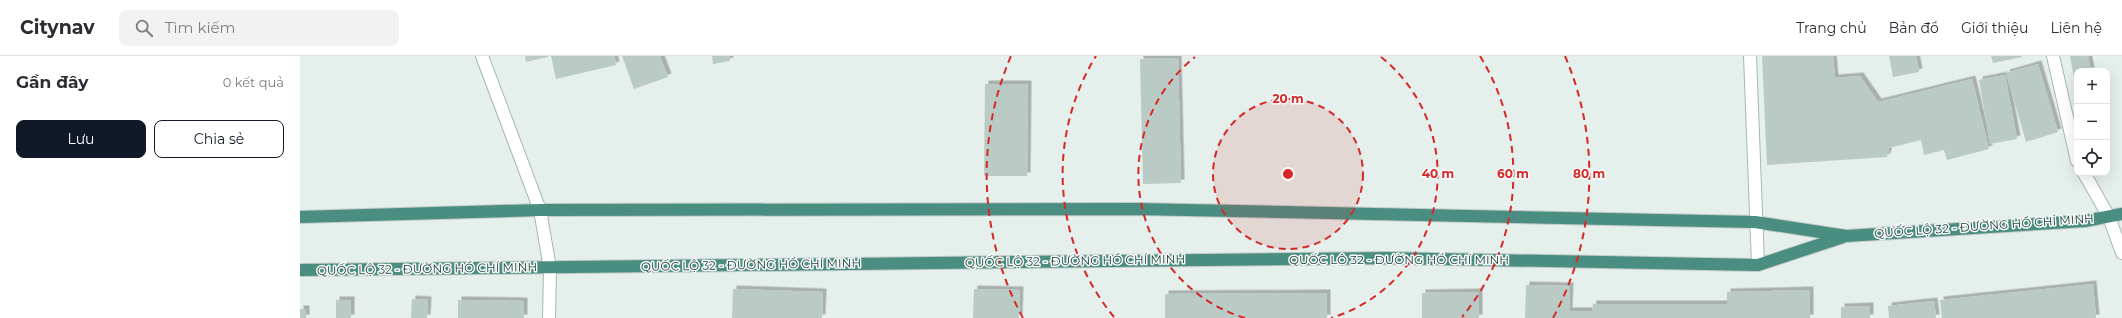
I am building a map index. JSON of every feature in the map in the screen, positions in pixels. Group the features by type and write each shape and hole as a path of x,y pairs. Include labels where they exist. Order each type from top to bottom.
{"highway":[{"name":"QUỐC LỘ 32 - ĐƯỜNG HỒ CHÍ MINH","path":"300,217 540,210 1137,209 1755,222 1846,236 2085,221 2122,214"},
{"name":"QUỐC LỘ 32 - ĐƯỜNG HỒ CHÍ MINH","path":"300,270 1386,258 1758,265 1846,236"}],"street":[{"path":"482,56 540,210 550,268 549,318"},
{"path":"1750,56 1755,222 1758,265"},
{"path":"2053,56 2074,148"},
{"path":"2086,176 2109,217 2122,253"}],"building":[{"path":"525,56 548,56 548,57 526,62"},
{"path":"551,56 614,56 616,65 556,79"},
{"path":"622,56 660,56 668,77 634,89"},
{"path":"712,56 730,56 730,61 713,64"},
{"path":"1762,56 1833,56 1835,78 1860,76 1878,102 1972,79 1989,149 1947,160 1944,150 1924,155 1921,140 1889,148 1887,157 1767,165"},
{"path":"1889,56 1916,56 1919,72 1893,77"},
{"path":"1991,56 2022,56 2022,57 1993,63"},
{"path":"2070,56 2088,56 2090,68 2074,68 2074,78"},
{"path":"1178,58 1181,183 1143,184 1140,59"},
{"path":"2038,64 2058,132 2026,142 2006,73"},
{"path":"2005,75 2017,139 1990,144 1979,80"},
{"path":"985,84 1028,84 1027,176 984,176"},
{"path":"2093,284 2096,318 1942,318 1940,300"},
{"path":"1526,285 1570,286 1569,311 1592,311 1593,304 1727,304 1727,292 1810,290 1810,318 1525,318"},
{"path":"733,289 823,292 822,318 732,318"},
{"path":"974,289 1020,290 1019,318 973,318"},
{"path":"1479,292 1479,318 1422,318 1422,293"},
{"path":"1327,293 1327,318 1165,318 1165,294"},
{"path":"412,299 428,300 427,318 411,318"},
{"path":"336,300 351,300 351,318 336,318"},
{"path":"458,300 524,301 524,318 458,318"},
{"path":"1934,301 1936,318 1889,318 1888,306"},
{"path":"1870,306 1870,318 1841,318 1841,307"},
{"path":"300,309 306,309 306,318 300,318"}]}
